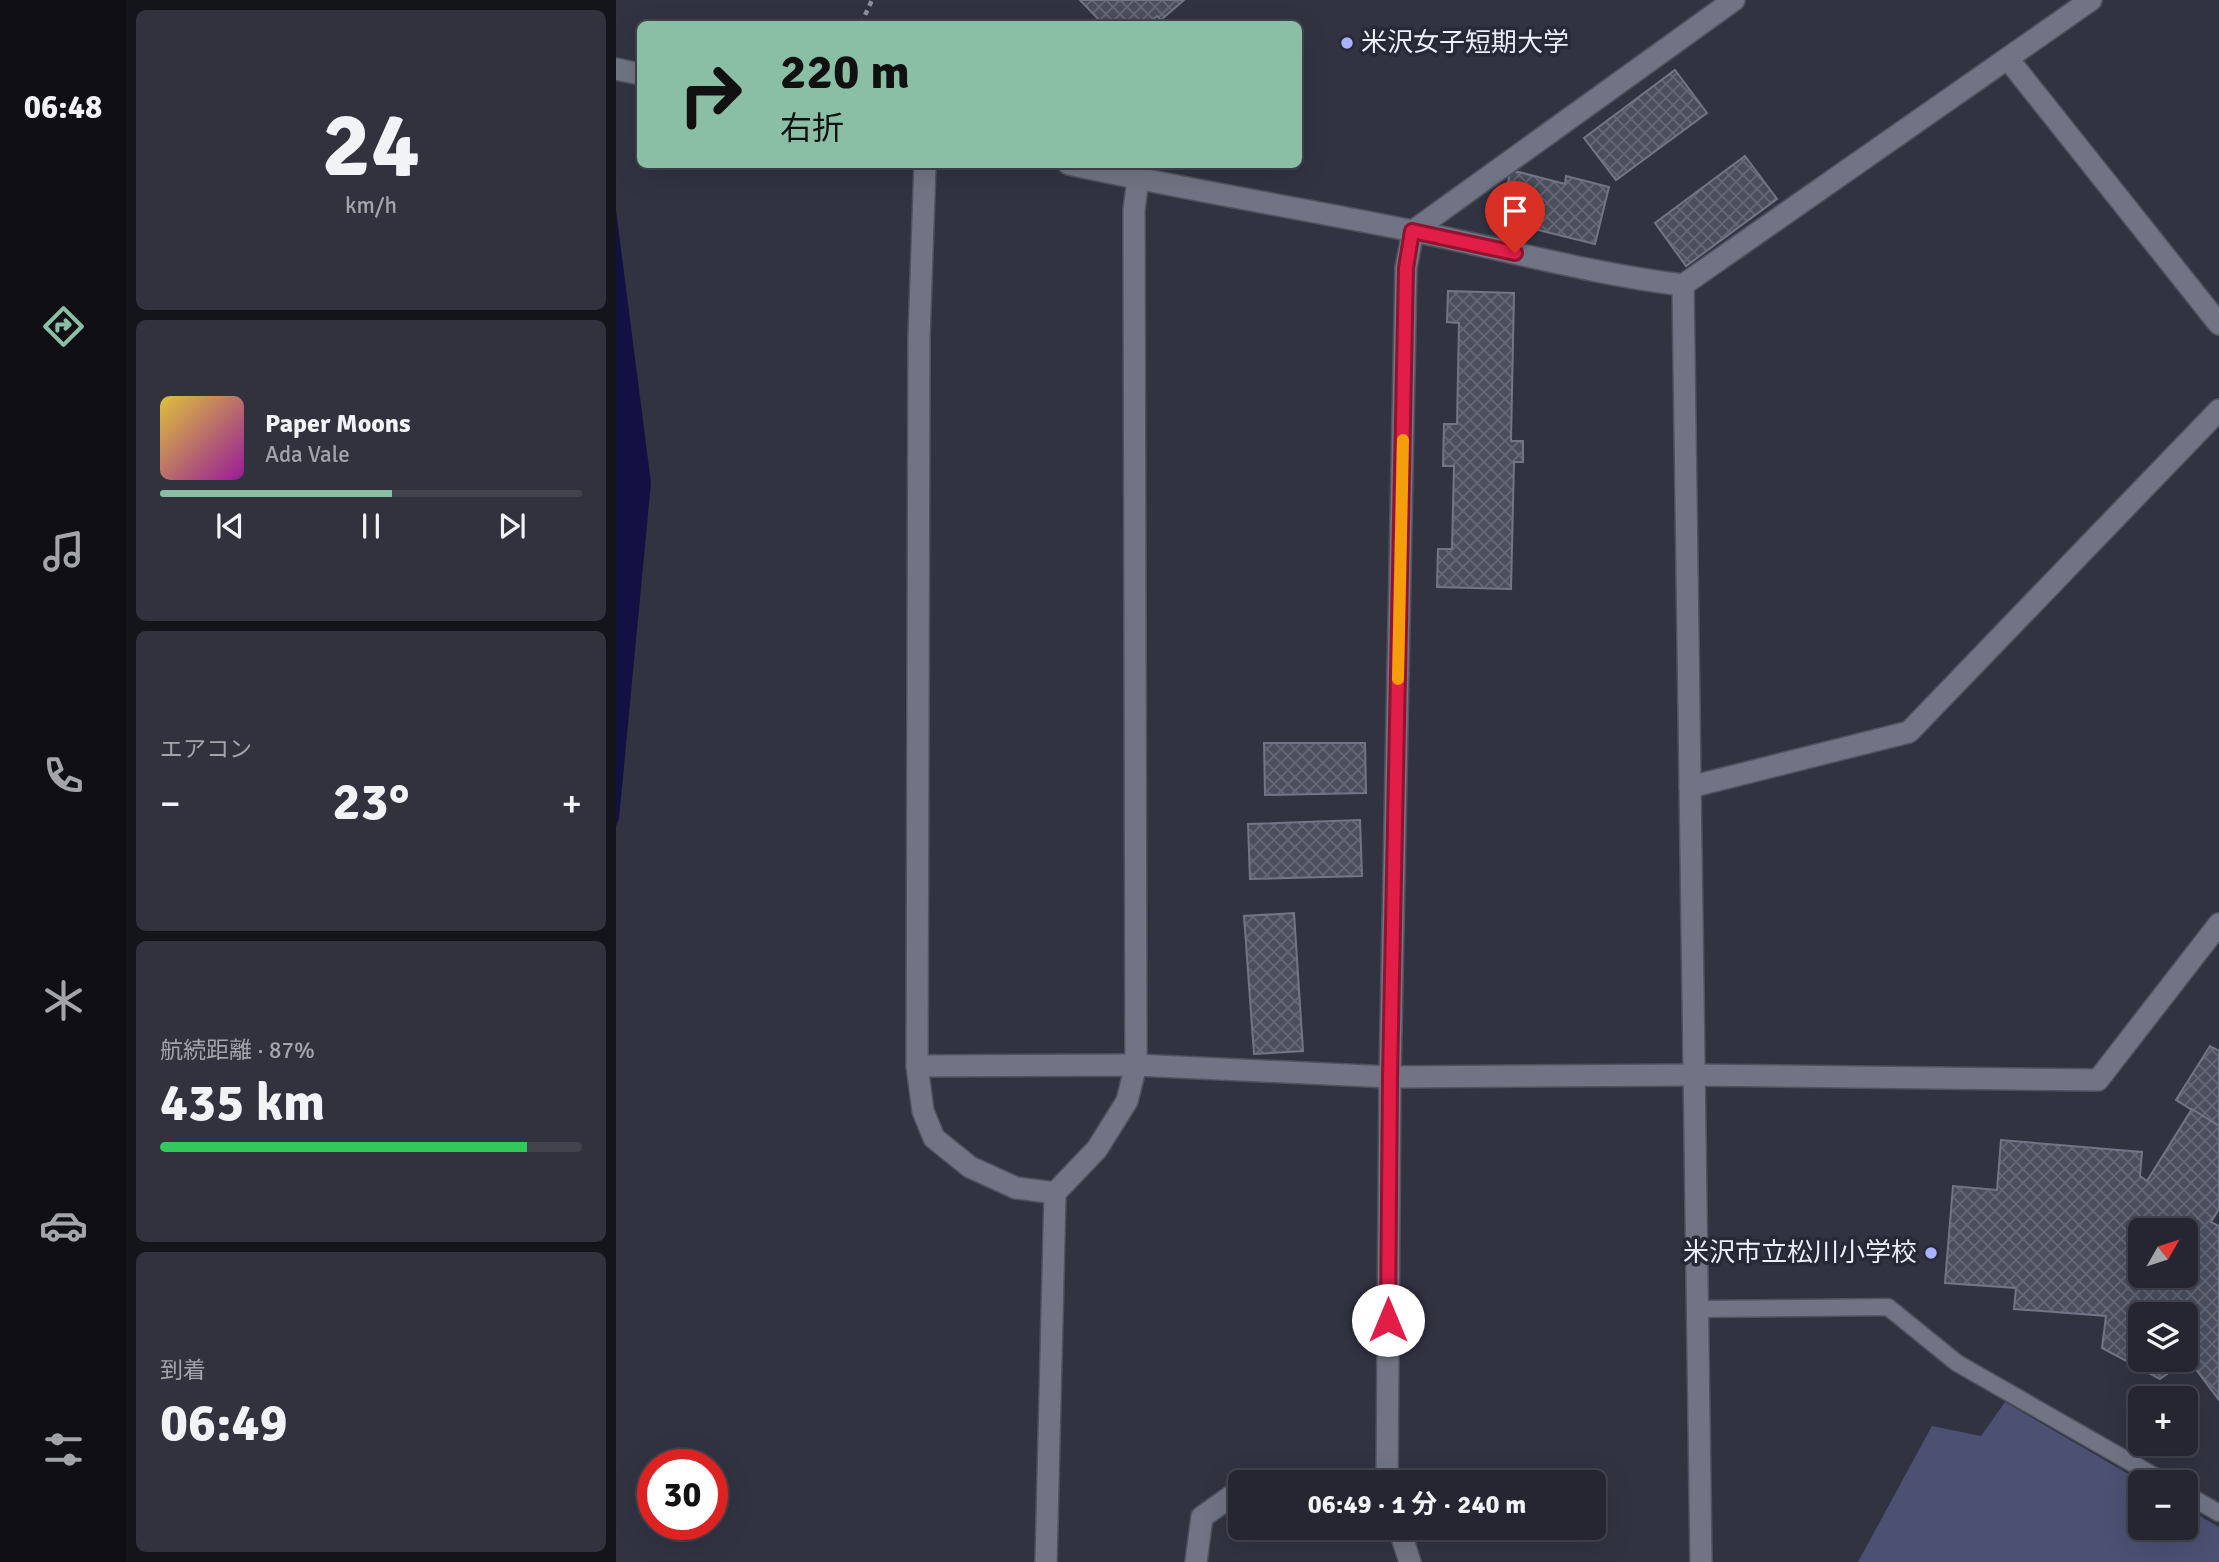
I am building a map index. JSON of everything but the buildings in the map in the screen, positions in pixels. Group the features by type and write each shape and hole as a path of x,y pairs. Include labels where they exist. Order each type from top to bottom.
{"street":[{"path":"1387,1470 1390,1077 1406,268 1412,231 1734,0"},
{"path":"1087,168 1412,231 1643,280 1683,285 2091,0"},
{"path":"2008,59 2219,324"},
{"path":"616,69 637,73"},
{"path":"925,168 919,338 918,1066 923,1111 934,1138 970,1167 1016,1188 1055,1193"},
{"path":"1046,1562 1055,1193 1097,1149 1128,1101 1136,1065 1134,210 1138,179"},
{"path":"1683,285 1701,1562"},
{"path":"1690,787 1909,732 2219,410"},
{"path":"918,1066 1136,1065 1390,1077 1694,1075 2098,1080 2218,928"},
{"path":"1196,1562 1202,1517 1228,1498"},
{"path":"1403,1540 1410,1562"}],"lane":[{"path":"1698,1309 1888,1307 1957,1363 2144,1470"},
{"path":"2198,1501 2219,1513"}],"path":[{"path":"862,21 872,0"}],"shaded area":[{"path":"616,210 651,483 619,819 616,826"},
{"path":"2005,1402 2128,1474 2128,1540 2198,1540 2198,1515 2219,1527 2219,1562 1858,1562 1932,1426 1981,1436"}],"slow traffic":[{"path":"1398,679 1403,440"}],"place":[{"name":"米沢女子短期大学","path":"1347,43"},
{"name":"米沢市立松川小学校","path":"1931,1253"}],"route":[{"path":"1388,1320 1390,1077 1406,268 1412,231 1515,253"}]}
